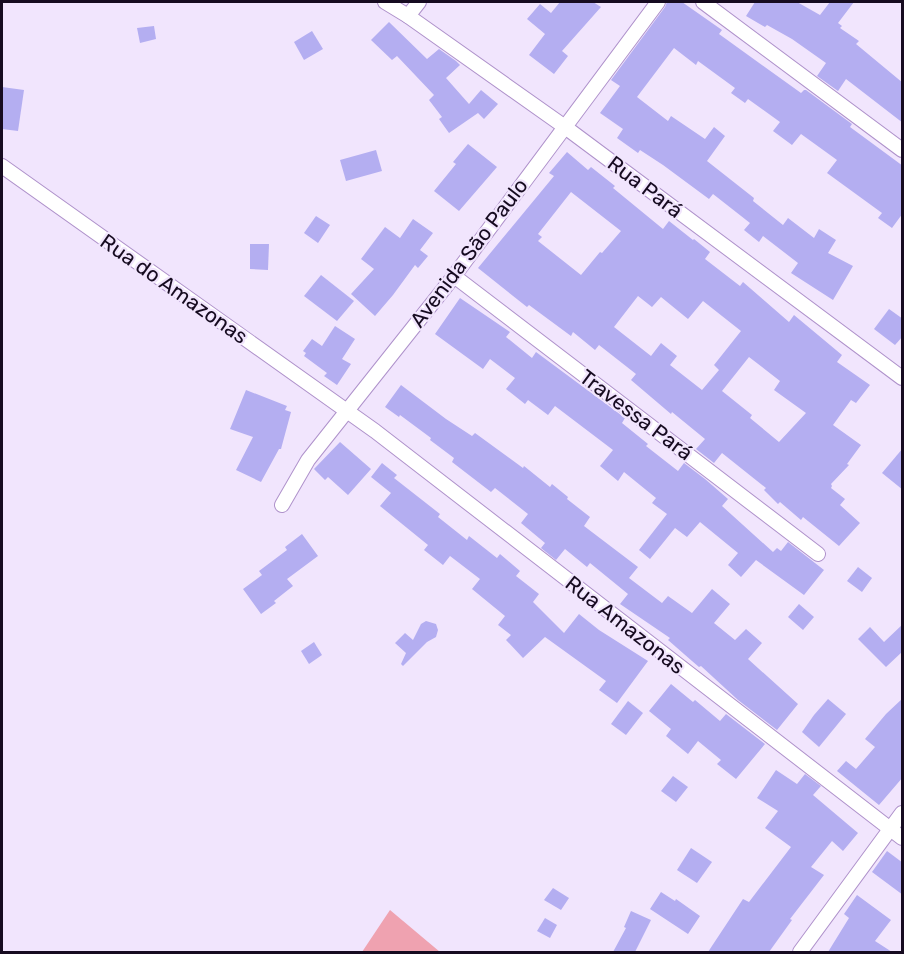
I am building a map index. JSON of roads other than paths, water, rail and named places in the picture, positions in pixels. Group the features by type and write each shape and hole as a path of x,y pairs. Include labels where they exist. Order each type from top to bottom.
{"street":[{"name":"Rua Pará","path":"385,2 565,127 903,378"},
{"path":"408,16 419,2"},
{"name":"Avenida São Paulo","path":"282,505 308,460 454,276 658,2"},
{"path":"703,2 903,150"},
{"name":"Rua do Amazonas","path":"2,166 347,412"},
{"name":"Travessa Pará","path":"454,276 818,554"},
{"name":"Rua Amazonas","path":"347,412 903,838"},
{"path":"800,952 903,813"}]}
